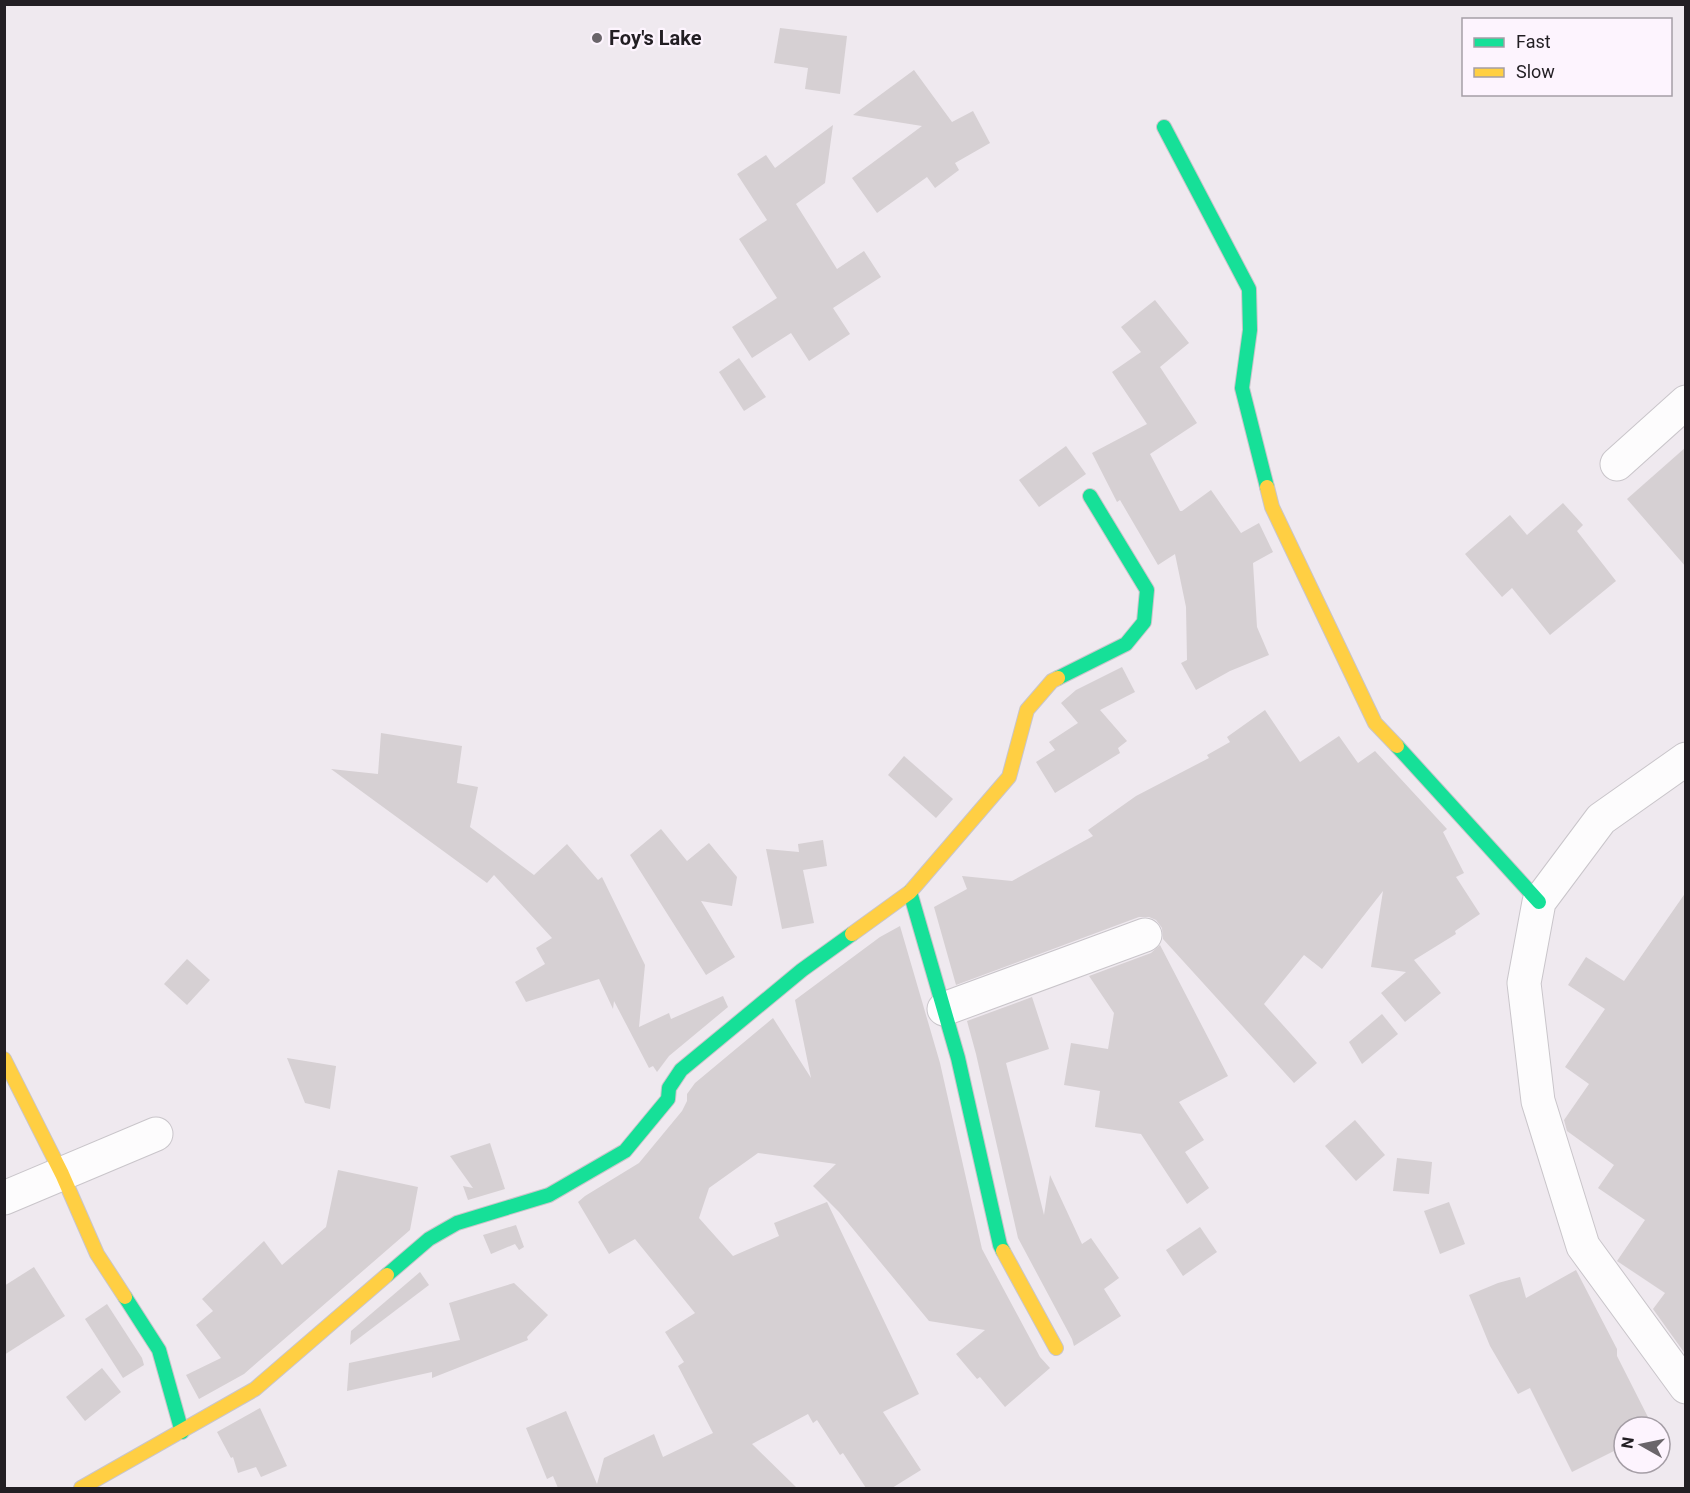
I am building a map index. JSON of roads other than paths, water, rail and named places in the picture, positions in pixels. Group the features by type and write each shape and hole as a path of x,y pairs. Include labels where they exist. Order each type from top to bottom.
{"street":[{"path":"1164,127 1249,289 1250,330 1242,388 1272,507 1370,712 1376,723 1539,902"},
{"path":"1617,464 1686,402"},
{"path":"81,1488 255,1389 429,1239 457,1222 549,1195 625,1151 668,1100 669,1088 681,1070 802,970 910,892 1009,777 1027,710 1052,681 1126,644 1144,622 1147,590 1090,496"},
{"path":"1686,759 1600,819 1539,902 1524,983 1538,1101 1583,1246 1686,1387"},
{"path":"910,892 958,1059 1000,1245 1056,1348"},
{"path":"944,1009 1145,935"},
{"path":"4,1059 62,1174 97,1254 159,1350 182,1432"},
{"path":"4,1198 156,1134"}],"place":[{"name":"Foy's Lake","path":"597,38"}]}
